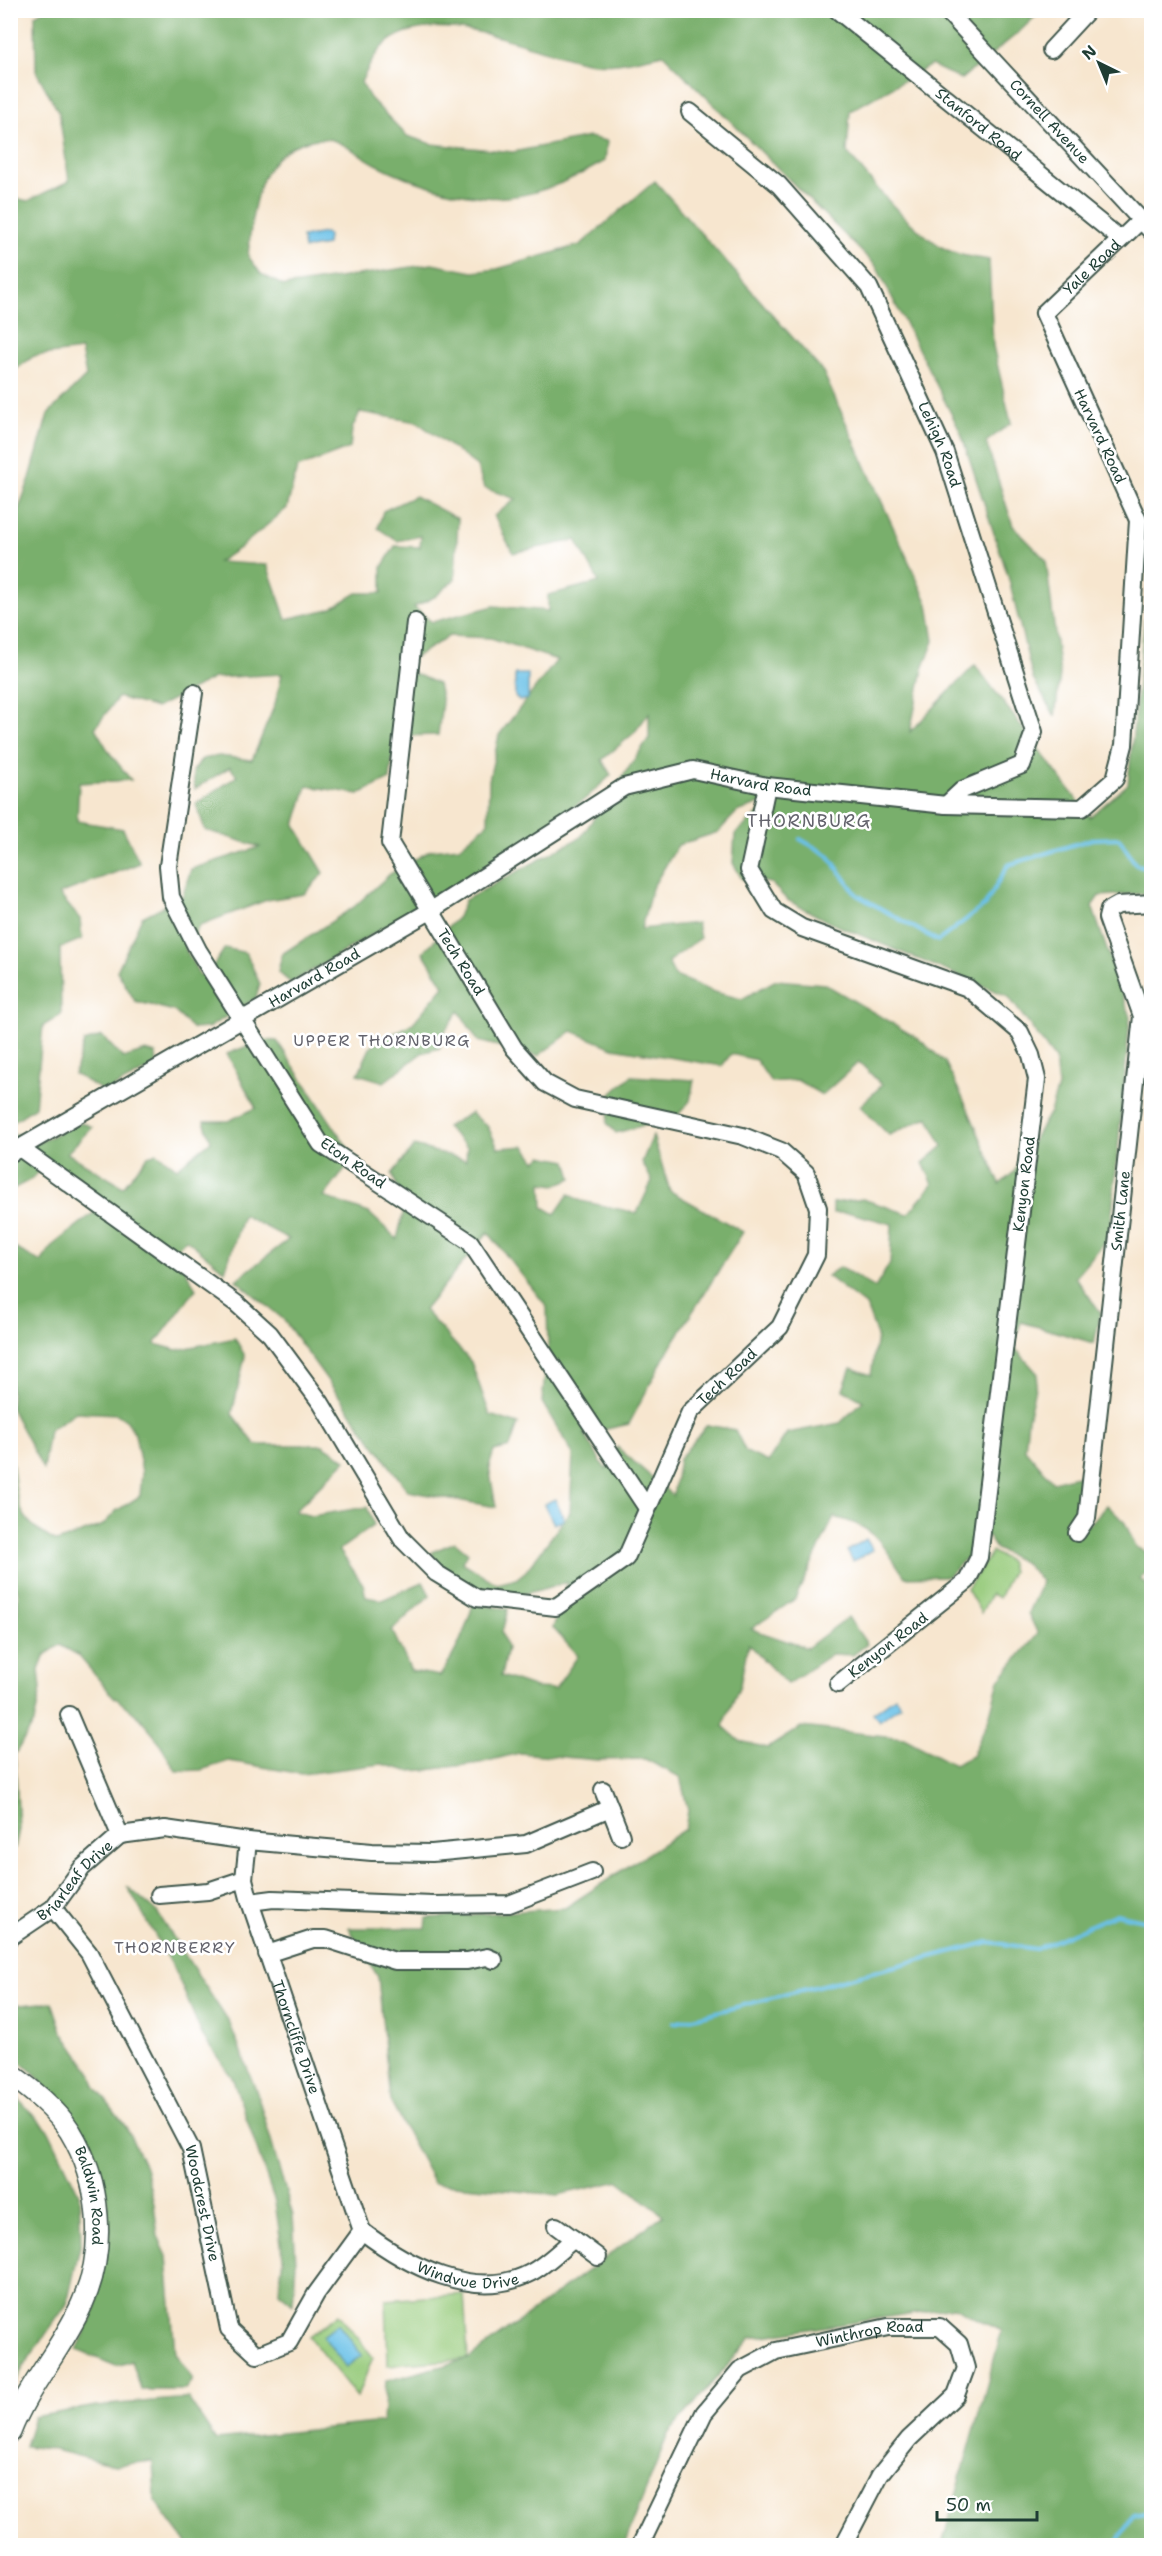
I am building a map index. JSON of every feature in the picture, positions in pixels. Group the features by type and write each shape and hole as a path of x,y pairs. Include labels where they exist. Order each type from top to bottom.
{"street":[{"name":"Stanford Road","path":"837,10 1119,238"},
{"name":"Cornell Avenue","path":"946,10 1146,226"},
{"path":"1051,50 1088,10"},
{"name":"Lehigh Road","path":"690,112 779,185 869,287 945,452 1034,732 1022,765 962,790 946,805"},
{"name":"Yale Road","path":"1044,314 1119,238 1146,226"},
{"name":"Harvard Road","path":"16,1151 430,911 624,787 693,770 767,786 946,805 1082,808 1115,779 1124,746 1145,524 1044,314"},
{"name":"Tech Road","path":"16,1151 237,1304 270,1334 321,1403 402,1539 436,1573 477,1598 556,1607 626,1558 690,1412 780,1327 816,1255 819,1208 806,1173 781,1151 743,1137 574,1099 545,1083 514,1048 390,843 415,622"},
{"name":"Eton Road","path":"194,693 168,866 171,897 198,950 240,1020 321,1144 470,1242 647,1508"},
{"name":"Kenyon Road","path":"767,786 749,870 774,911 802,928 968,988 1020,1032 1031,1055 1037,1079 979,1557 967,1581 838,1684"},
{"name":"Smith Lane","path":"1077,1533 1087,1518 1142,1016 1107,918 1109,910 1127,904 1152,903"},
{"name":"Briarleaf Drive","path":"10,1937 52,1908 82,1868 120,1835 69,1715"},
{"path":"603,1790 621,1836"},
{"path":"120,1835 165,1829 248,1841 372,1852 432,1853 526,1844 610,1808"},
{"name":"Thorncliffe Drive","path":"248,1841 244,1879 250,1902 362,2231"},
{"path":"250,1902 273,1899 433,1905 509,1904 592,1872"},
{"path":"159,1895 208,1891 244,1879"},
{"name":"Woodcrest Drive","path":"52,1908 89,1953 191,2149 229,2329 257,2355 289,2342 316,2294 362,2231"},
{"path":"267,1954 313,1938 326,1939 395,1961 467,1961 487,1957 494,1960"},
{"name":"Baldwin Road","path":"10,2074 52,2109 69,2130 90,2176 98,2227 92,2277 82,2304 29,2391 10,2432"},
{"path":"556,2226 598,2257"},
{"name":"Windvue Drive","path":"362,2231 387,2250 422,2270 492,2285 531,2273 574,2239"},
{"name":"Winthrop Road","path":"640,2546 704,2413 740,2370 776,2351 888,2327 940,2327 959,2344 966,2368 956,2395 909,2439 880,2475 843,2546"}],"green space":[{"path":"44,10 1041,11 1018,33 961,79 931,65 850,111 847,152 890,203 927,237 951,252 989,260 993,346 1011,423 986,442 1013,526 1046,560 1060,675 1055,716 1033,679 1008,576 961,433 876,266 663,54 606,64 587,62 510,40 453,28 426,28 402,34 382,47 361,82 370,98 407,136 432,144 513,152 589,137 607,141 605,161 562,183 532,193 485,197 457,193 415,181 376,164 332,140 308,141 286,151 265,175 254,206 248,256 261,274 284,286 432,264 473,272 497,269 580,245 655,181 823,372 928,604 934,641 923,669 910,732 975,665 1090,817 1128,784 1151,552 1151,893 1099,896 1092,906 1130,1017 1110,1236 1075,1277 1101,1313 1094,1343 1021,1322 1013,1346 1038,1374 1028,1419 1025,1449 1053,1482 1085,1474 1087,1527 1107,1505 1125,1523 1136,1547 1151,1554 1151,1568 1140,1579 1152,1589 1151,2545 942,2545 1002,2331 954,2307 751,2338 668,2434 624,2545 188,2545 155,2501 153,2461 115,2465 54,2450 25,2446 34,2417 96,2406 188,2398 216,2440 383,2422 386,2381 468,2359 663,2215 619,2181 558,2195 434,2183 390,2101 378,1977 349,1928 426,1928 427,1918 565,1908 685,1829 688,1810 680,1777 645,1759 597,1760 519,1753 480,1763 408,1771 382,1764 302,1774 229,1761 201,1770 176,1771 153,1733 140,1718 113,1696 78,1655 60,1645 45,1655 39,1670 41,1689 34,1723 15,1754 19,1829 15,1848 11,1848 10,1655 18,1608 18,1592 11,1568 10,1448 16,1492 23,1514 42,1533 57,1542 103,1525 116,1511 140,1496 142,1472 135,1434 127,1421 117,1414 76,1412 49,1430 43,1469 11,1408 11,1246 41,1262 53,1245 106,1203 48,1162 32,1179 11,1190 11,1134 24,1135 27,1148 81,1122 92,1127 67,1153 123,1187 148,1156 157,1153 177,1168 211,1141 204,1121 228,1121 256,1108 227,1054 263,1040 277,1041 354,1157 324,1197 369,1213 397,1239 405,1206 392,1174 414,1146 466,1160 467,1147 446,1127 471,1113 488,1127 498,1148 525,1146 536,1161 542,1156 567,1161 572,1178 556,1185 542,1183 543,1207 555,1214 569,1194 581,1201 637,1213 652,1181 642,1162 653,1136 670,1191 743,1232 666,1354 629,1424 584,1434 606,1470 617,1447 673,1496 679,1459 707,1425 735,1430 746,1452 768,1462 787,1433 840,1423 863,1401 843,1390 851,1368 871,1375 877,1336 866,1306 827,1276 840,1267 875,1288 890,1263 892,1224 851,1213 833,1213 833,1203 863,1199 908,1214 933,1184 923,1163 943,1146 928,1117 889,1135 860,1106 882,1085 859,1062 822,1095 797,1080 771,1082 756,1060 731,1054 722,1066 613,1048 572,1031 538,1056 478,1041 459,1011 440,1038 440,1048 422,1053 384,1082 358,1074 371,1046 413,1023 444,986 423,952 458,917 465,900 581,837 649,738 649,713 634,733 602,760 611,775 585,799 500,858 291,983 278,972 282,954 354,907 390,874 431,850 459,847 488,823 489,780 499,735 557,660 491,638 449,636 399,667 401,680 414,673 438,684 442,702 438,735 395,736 390,779 359,794 307,786 295,825 324,873 304,894 267,900 200,925 185,948 200,976 213,966 225,948 246,953 260,984 256,998 208,1028 193,1029 174,1011 135,1001 117,971 142,917 182,897 191,869 260,847 205,830 196,804 237,776 230,767 195,789 193,771 202,759 219,756 252,760 275,704 282,674 214,678 156,708 118,697 95,728 109,752 131,780 79,783 77,821 123,829 140,863 59,894 80,919 82,939 60,948 61,1015 43,1026 35,1107 11,1123 10,659 17,636 11,530 30,478 48,414 86,376 81,350 34,356 11,373 11,197 28,201 69,181 59,113 36,71 35,15","holes":["360,412 417,422 477,466 484,488 516,499 494,516 513,553 576,540 599,582 548,595 548,611 494,606 432,622 414,607 436,596 455,579 458,519 415,496 383,511 378,528 397,541 421,536 420,547 395,546 382,567 382,593 357,593 330,609 286,619 267,565 218,562 241,547 287,508 297,468 350,448 352,429","775,799 735,834 733,863 742,879 771,883 787,900 831,923 1008,996 1055,1059 1058,1087 1050,1112 1014,1172 1000,1184 945,1062 919,1039 825,984 776,980 742,999 714,992 675,976 668,962 700,938 697,923 641,929 652,888 678,845 718,832 737,812","243,1215 289,1239 236,1280 283,1319 408,1491 496,1507 489,1467 494,1451 510,1447 518,1424 490,1415 471,1362 424,1310 488,1232 547,1307 548,1347 542,1402 573,1454 570,1512 526,1571 516,1579 497,1584 462,1562 468,1553 455,1542 432,1552 439,1570 482,1594 528,1593 568,1582 553,1628 578,1656 555,1689 536,1688 501,1676 507,1648 502,1632 508,1609 473,1604 460,1642 440,1676 411,1671 392,1630 430,1595 423,1582 382,1600 366,1597 363,1584 339,1550 374,1525 367,1507 311,1516 295,1511 346,1460 323,1445 256,1445 232,1414 245,1356 235,1338 177,1350 155,1344 196,1289 175,1251 186,1239 225,1271","834,1517 869,1531 877,1538 905,1577 948,1576 988,1536 996,1549 1025,1563 1042,1582 1028,1613 1038,1634 999,1680 989,1718 972,1756 954,1765 904,1738 801,1727 768,1748 740,1741 723,1726 740,1685 748,1644 787,1684 832,1654 853,1655 867,1644 848,1617 807,1648 751,1629 795,1599"]},
{"path":"102,1036 123,1058 146,1051 156,1054 157,1065 105,1092 74,1074 84,1042"},
{"path":"631,1076 694,1080 690,1101 677,1116 616,1133 607,1123 611,1094"},
{"path":"992,1552 1009,1561 1012,1571 999,1598 991,1594 981,1613 967,1589"},
{"path":"127,1886 157,1912 230,2024 257,2093 293,2216 296,2263 293,2304 279,2292 283,2257 275,2202 233,2079 202,2035 175,1970"},
{"path":"52,2002 62,2031 91,2073 95,2086 126,2127 145,2167 154,2204 158,2237 167,2256 175,2353 193,2380 186,2390 141,2390 132,2361 116,2366 77,2350 96,2308 110,2231 104,2177 74,2126 35,2074 11,2055 10,2006"},
{"path":"11,2091 49,2131 79,2194 81,2242 67,2304 25,2364 11,2391"},
{"path":"464,2294 468,2359 388,2365 386,2300"},
{"path":"339,2314 373,2357 357,2397 309,2337"}],"water":[{"path":"325,233 328,235 327,245 304,249 302,237"},
{"path":"515,674 528,674 528,699 520,701 515,697"},
{"path":"555,1499 564,1519 554,1524 544,1504"},
{"path":"866,1539 873,1550 853,1561 847,1551"},
{"path":"895,1697 901,1705 879,1721 873,1713"},
{"path":"338,2324 362,2355 346,2367 323,2336"}],"waterway":[{"path":"800,839 828,855 857,895 938,941 985,905 1008,865 1092,839 1119,838 1136,865 1152,868"},
{"path":"674,2023 989,1942 1036,1949 1116,1914 1148,1921 1152,1919"},
{"path":"1115,2546 1133,2515 1152,2512"}],"district":[{"name":"THORNBURG","path":"809,821"},
{"name":"UPPER THORNBURG","path":"382,1040"},
{"name":"THORNBERRY","path":"175,1947"}]}
